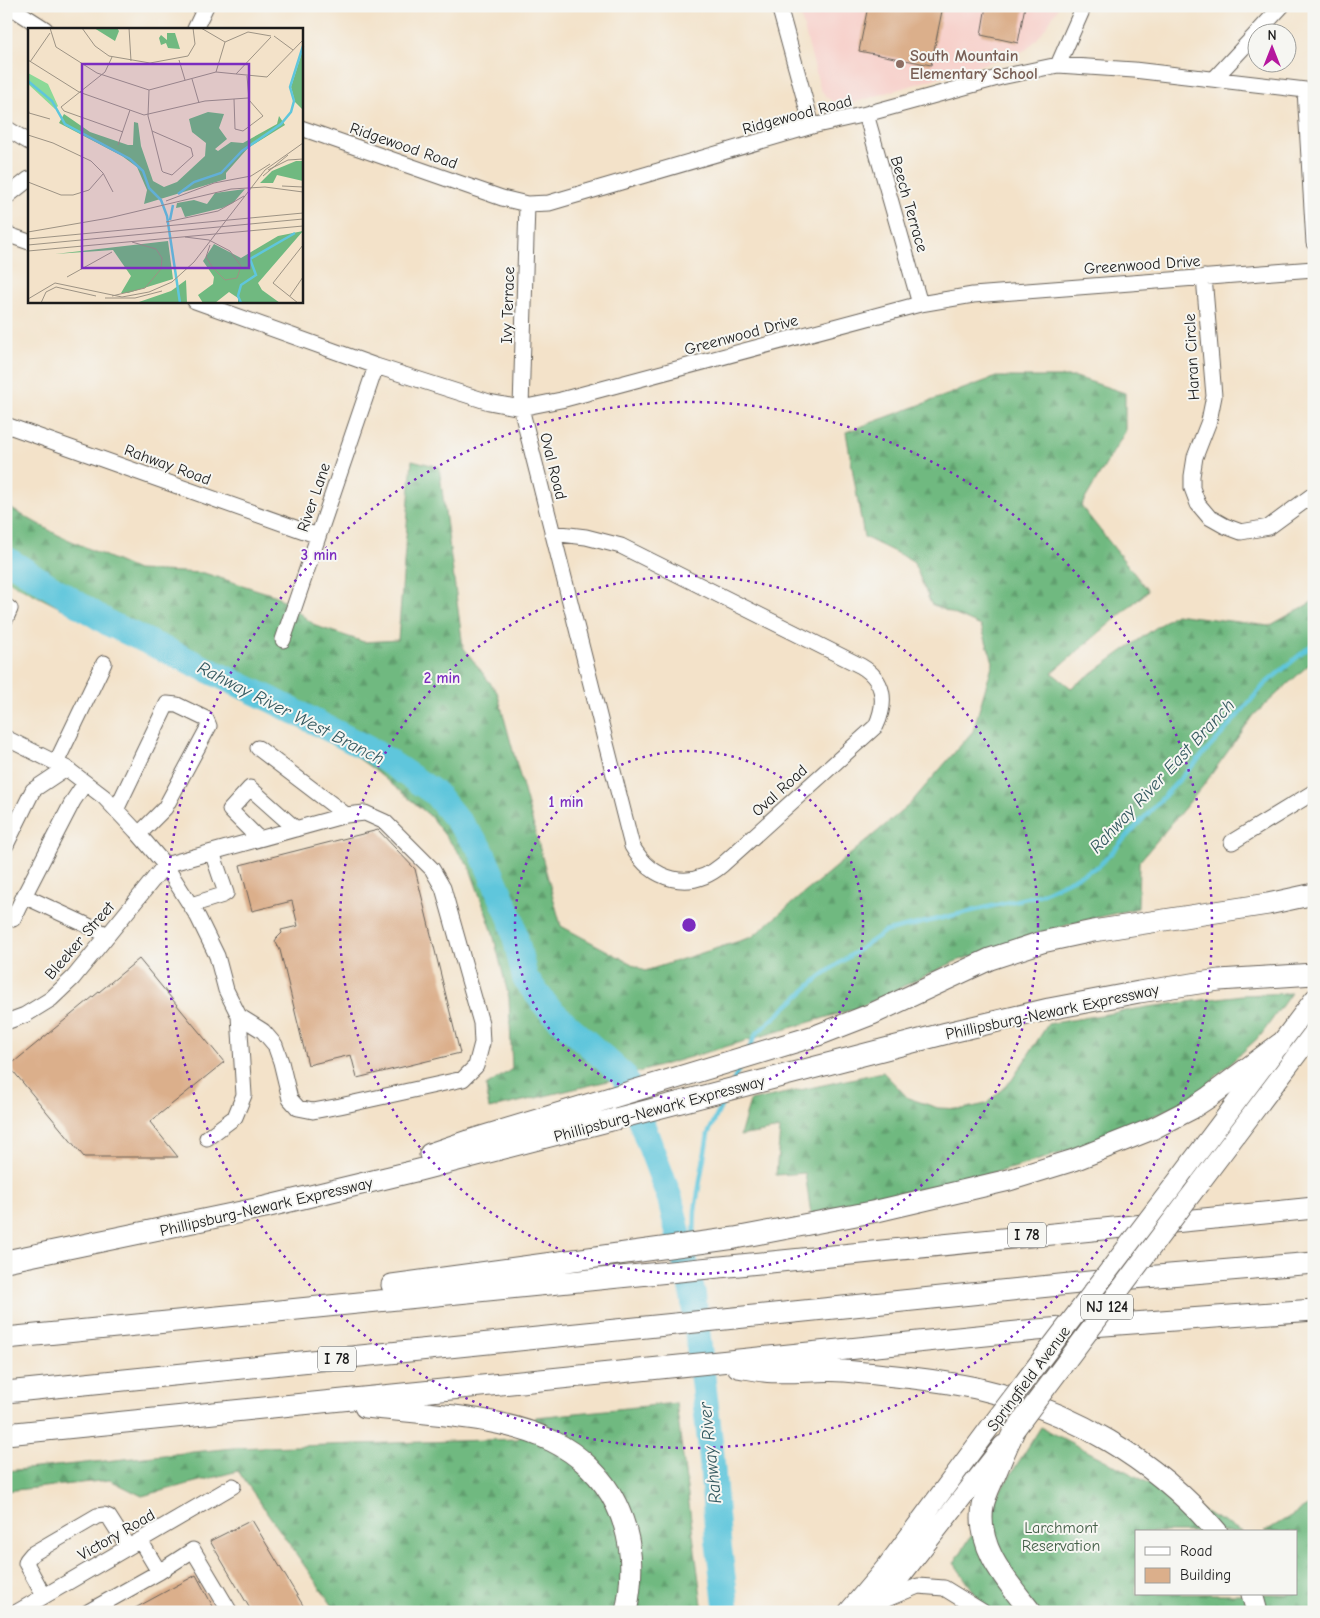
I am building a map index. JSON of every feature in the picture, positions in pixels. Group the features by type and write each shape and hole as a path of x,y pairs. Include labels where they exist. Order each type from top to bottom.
{"highway":[{"path":"316,1195 468,1141 615,1098 842,1026 990,959 1042,942 1093,931 1268,904 1314,894"},
{"name":"Phillipsburg-Newark Expressway","path":"6,1261 316,1195 626,1117 947,1033 1058,1008 1178,985 1252,977 1314,974"},
{"path":"245,1314 376,1288 660,1250 735,1238 813,1224 1009,1180 1082,1158 1144,1133 1191,1109 1280,1044"},
{"name":"I 78","path":"6,1338 1314,1208"},
{"name":"I 78","path":"6,1392 1109,1280 1314,1263"},
{"path":"6,1434 712,1362 748,1364 1036,1330 1314,1310"},
{"path":"748,1364 765,1372 841,1371 914,1378 977,1389 1026,1403 1098,1435 1145,1464 1186,1498 1215,1530"},
{"path":"326,1402 484,1421 528,1432 551,1440 567,1449 582,1460 603,1483 622,1516 630,1550 631,1564 631,1581 626,1612"},
{"path":"1014,1431 987,1492 983,1505 982,1531 991,1555 1031,1612"},
{"path":"1253,1596 1257,1612"}],"main road":[{"name":"Springfield Avenue","path":"848,1612 886,1567 1314,999"},
{"name":"Springfield Avenue","path":"877,1606 1014,1431 1314,1032"}],"street":[{"path":"9,6 43,28"},
{"path":"195,28 206,6"},
{"path":"779,6 812,126"},
{"path":"1058,65 1084,6"},
{"path":"1214,79 1282,6"},
{"name":"Ridgewood Road","path":"302,128 502,198 527,204 549,203 812,126 866,114 1001,77 1058,65 1134,70 1309,90"},
{"path":"1309,90 1314,243"},
{"name":"Beech Terrace","path":"866,114 920,304"},
{"path":"6,128 28,141"},
{"path":"6,197 28,180"},
{"name":"Ivy Terrace","path":"521,408 527,204"},
{"path":"6,234 28,242"},
{"name":"Greenwood Drive","path":"198,302 376,366 489,402 521,408 561,400 920,304 973,295 1314,269"},
{"name":"Haran Circle","path":"1204,277 1214,396 1209,421 1195,457 1192,476 1192,488 1198,504 1209,517 1241,532 1269,528 1314,494"},
{"name":"River Lane","path":"283,640 376,366"},
{"name":"Oval Road","path":"521,408 552,533 632,846 638,857 646,865 655,872 677,880 695,879 706,876 716,870 876,726 883,702 881,689 875,678 861,666 621,546 586,537 552,533"},
{"name":"Rahway Road","path":"6,424 318,536"},
{"path":"6,606 10,608 6,618"},
{"path":"6,845 33,790 61,766 104,663"},
{"path":"116,810 167,704 177,705 206,719 209,726 165,808 139,834"},
{"path":"6,738 61,766 104,797 166,865 191,905 217,956 226,990 239,1016 244,1095 235,1117 207,1138"},
{"path":"258,748 346,815"},
{"path":"12,919 85,783"},
{"path":"259,839 230,810 250,788 296,829"},
{"path":"1232,842 1314,792"},
{"path":"166,865 346,815 365,812 385,822 432,869 443,888 480,1022 482,1043 476,1066 463,1079 313,1111 298,1108 290,1099 275,1045 263,1031 239,1016"},
{"path":"191,905 226,893 212,852"},
{"name":"Bleeker Street","path":"6,1022 25,1015 51,999 72,978 166,865"},
{"path":"24,896 108,935"},
{"name":"Victory Road","path":"17,1612 233,1486"},
{"path":"44,1596 26,1563 27,1560 32,1554 97,1516 104,1515 109,1517 159,1572"},
{"path":"88,1612 159,1572 193,1550 230,1612"},
{"path":"877,1606 918,1586 944,1588 983,1612"}],"shaded area":[{"name":"South Mountain Elementary School","path":"798,6 1059,6 1037,39 1027,49 1017,54 846,105 834,102 826,97 820,88"}],"green space":[{"path":"996,377 1076,377 1125,393 1125,432 1081,506 1148,591 1052,673 1071,688 1175,614 1269,626 1314,601 1314,660 1254,715 1203,786 1139,862 1138,908 1070,924 954,962 858,1008 608,1081 489,1109 486,1086 512,1069 509,998 492,930 469,866 429,815 372,768 313,726 86,621 6,580 6,506 58,535 137,570 204,573 277,596 316,626 364,642 398,640 412,460 439,467 463,647 497,692 561,926 645,971 752,937 909,805 973,731 993,662 981,626 931,604 913,561 864,537 846,432"},
{"path":"1291,993 1261,1035 1195,1096 1106,1139 1013,1168 811,1214 805,1173 776,1175 780,1129 740,1136 750,1101 883,1072 908,1098 938,1108 963,1109 986,1104 1012,1080 1048,1024 1148,1007 1242,995"},
{"path":"676,1403 703,1612 337,1612 238,1471 142,1496 110,1480 6,1491 6,1471 233,1448 518,1439 536,1417"},
{"name":"Larchmont Reservation","path":"1041,1427 1239,1530 1135,1530 1135,1596 1298,1596 1298,1530 1267,1530 1314,1502 1314,1612 988,1612 954,1563"}],"building":[{"name":"South Mountain Elementary School","path":"868,6 943,6 931,65 859,51"},
{"name":"South Mountain Elementary School","path":"986,6 1025,6 1018,43 981,35"},
{"path":"378,830 415,869 460,1053 357,1078 351,1055 308,1065 280,950 275,941 282,933 281,930 298,926 292,901 252,911 240,865"},
{"path":"139,959 224,1062 150,1122 178,1157 84,1157 9,1066"},
{"path":"252,1520 307,1612 252,1612 210,1541"},
{"path":"196,1575 216,1612 128,1612"}],"waterway":[{"name":"Rahway River West Branch","path":"6,559 110,624 272,700 374,752 435,793 480,848 511,919 525,978 548,1008 624,1076 670,1199 693,1295 727,1612"},
{"name":"Rahway River East Branch","path":"749,1049 756,1034 821,976 884,932 1039,895 1099,866 1222,734 1264,685 1314,643"},
{"name":"Rahway River East Branch","path":"733,1082 740,1067"},
{"name":"Rahway River East Branch","path":"694,1238 695,1210 708,1134 725,1098"},
{"name":"Rahway River East Branch","path":"693,1276 693,1295"}],"place":[{"name":"South Mountain Elementary School","path":"900,64"}],"water label":[{"name":"Rahway River","path":"710,1453"}]}
